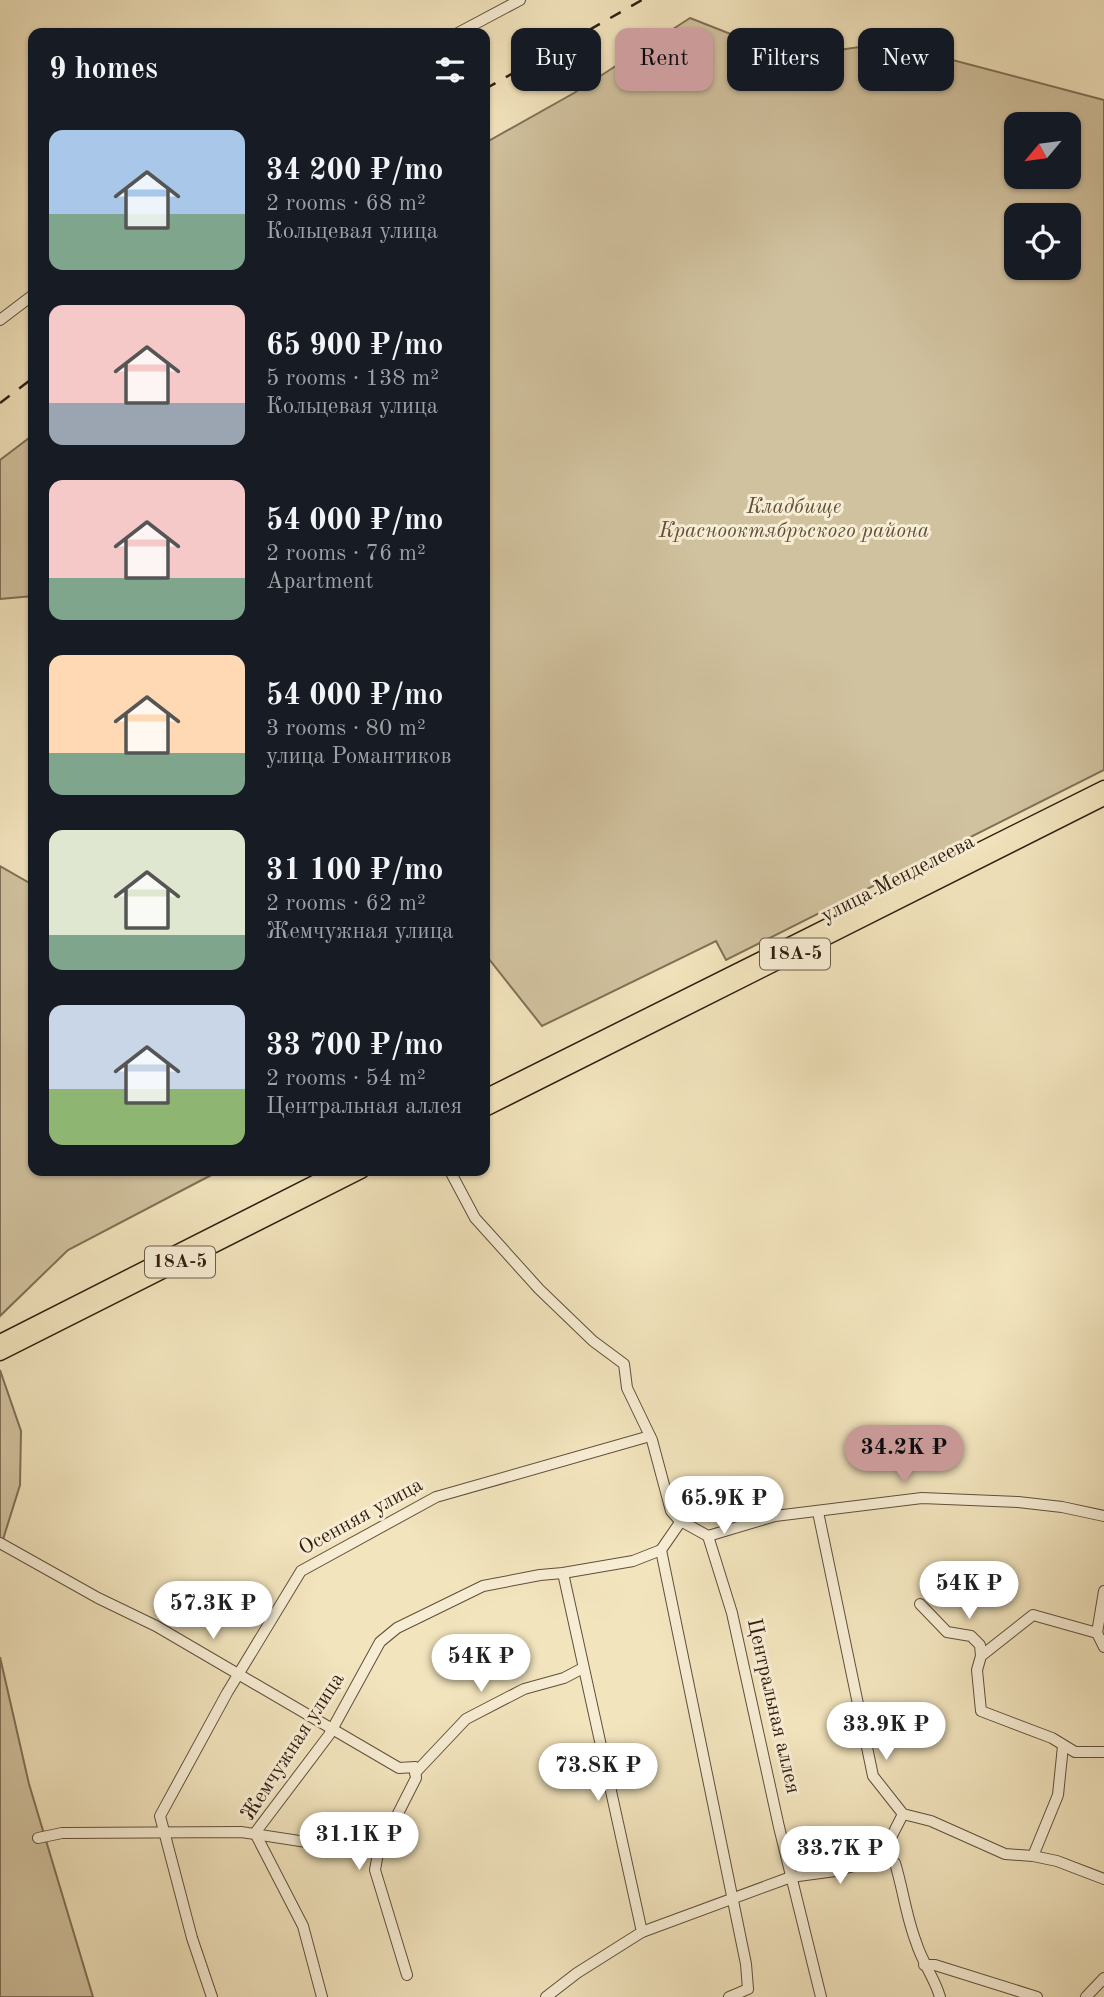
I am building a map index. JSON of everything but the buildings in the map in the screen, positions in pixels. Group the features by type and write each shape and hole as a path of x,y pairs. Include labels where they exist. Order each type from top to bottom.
{"highway":[{"name":"улица Менделеева","path":"490,1095 1104,788"},
{"name":"улица Менделеева","path":"490,1106 1104,798"},
{"name":"18А-5","path":"0,1342 328,1176"},
{"name":"18А-5","path":"0,1353 351,1176"}],"street":[{"path":"467,28 520,0"},
{"path":"0,320 28,299"},
{"path":"453,1176 475,1218 548,1298 593,1341 624,1364 627,1388 650,1436 671,1511 681,1521 708,1536 775,1516 922,1498 1017,1502 1062,1507 1104,1516"},
{"name":"Осенняя улица","path":"212,1997 192,1938 160,1816 239,1674 301,1571 436,1497 650,1436"},
{"path":"818,1511 873,1776 903,1814 931,1821 1005,1854 1056,1861 1104,1879"},
{"path":"681,1521 661,1550 746,1964 748,1989 729,1997"},
{"name":"Центральная аллея","path":"708,1536 732,1613 821,1997"},
{"path":"0,1544 98,1598 156,1626 399,1768 415,1767 416,1778 378,1853 374,1870 407,1975"},
{"name":"Жемчужная улица","path":"322,1997 303,1926 255,1835 332,1728 380,1642 397,1628 483,1586 633,1561 661,1550"},
{"path":"563,1573 632,1876 642,1932"},
{"path":"1104,1591 1097,1633 1104,1647"},
{"path":"920,1604 947,1632 971,1636 980,1645 978,1670 981,1711 1052,1738 1075,1752 1104,1752"},
{"path":"981,1656 1033,1615 1097,1633"},
{"path":"415,1773 466,1719 524,1689 564,1678 583,1668"},
{"path":"1033,1856 1058,1795 1063,1746"},
{"path":"880,1859 903,1814"},
{"path":"38,1838 62,1833 242,1832 378,1853"},
{"path":"546,1997 577,1973 642,1932 792,1877 835,1871 880,1859 895,1863 908,1919 924,1965 940,1997"},
{"path":"924,1965 935,1965 1037,1997"},
{"path":"1086,1997 1104,1978"}],"green space":[{"name":"Кладбище Краснооктябрьского района","path":"690,18 727,33 727,91 844,91 844,49 858,47 858,91 954,91 954,60 1104,100 1104,770 726,960 716,941 542,1026 490,960 490,140 577,91 601,91 601,76 615,66 615,91 713,91 713,28 675,28"},
{"path":"28,439 28,596 0,599 0,460"},
{"path":"0,866 28,882 28,1176 209,1176 68,1250 0,1316"},
{"path":"0,1370 21,1431 20,1485 0,1549"},
{"path":"0,1657 29,1784 93,1997 0,1997"}],"railway":[{"path":"490,86 642,0"},
{"path":"0,403 28,382"}]}
